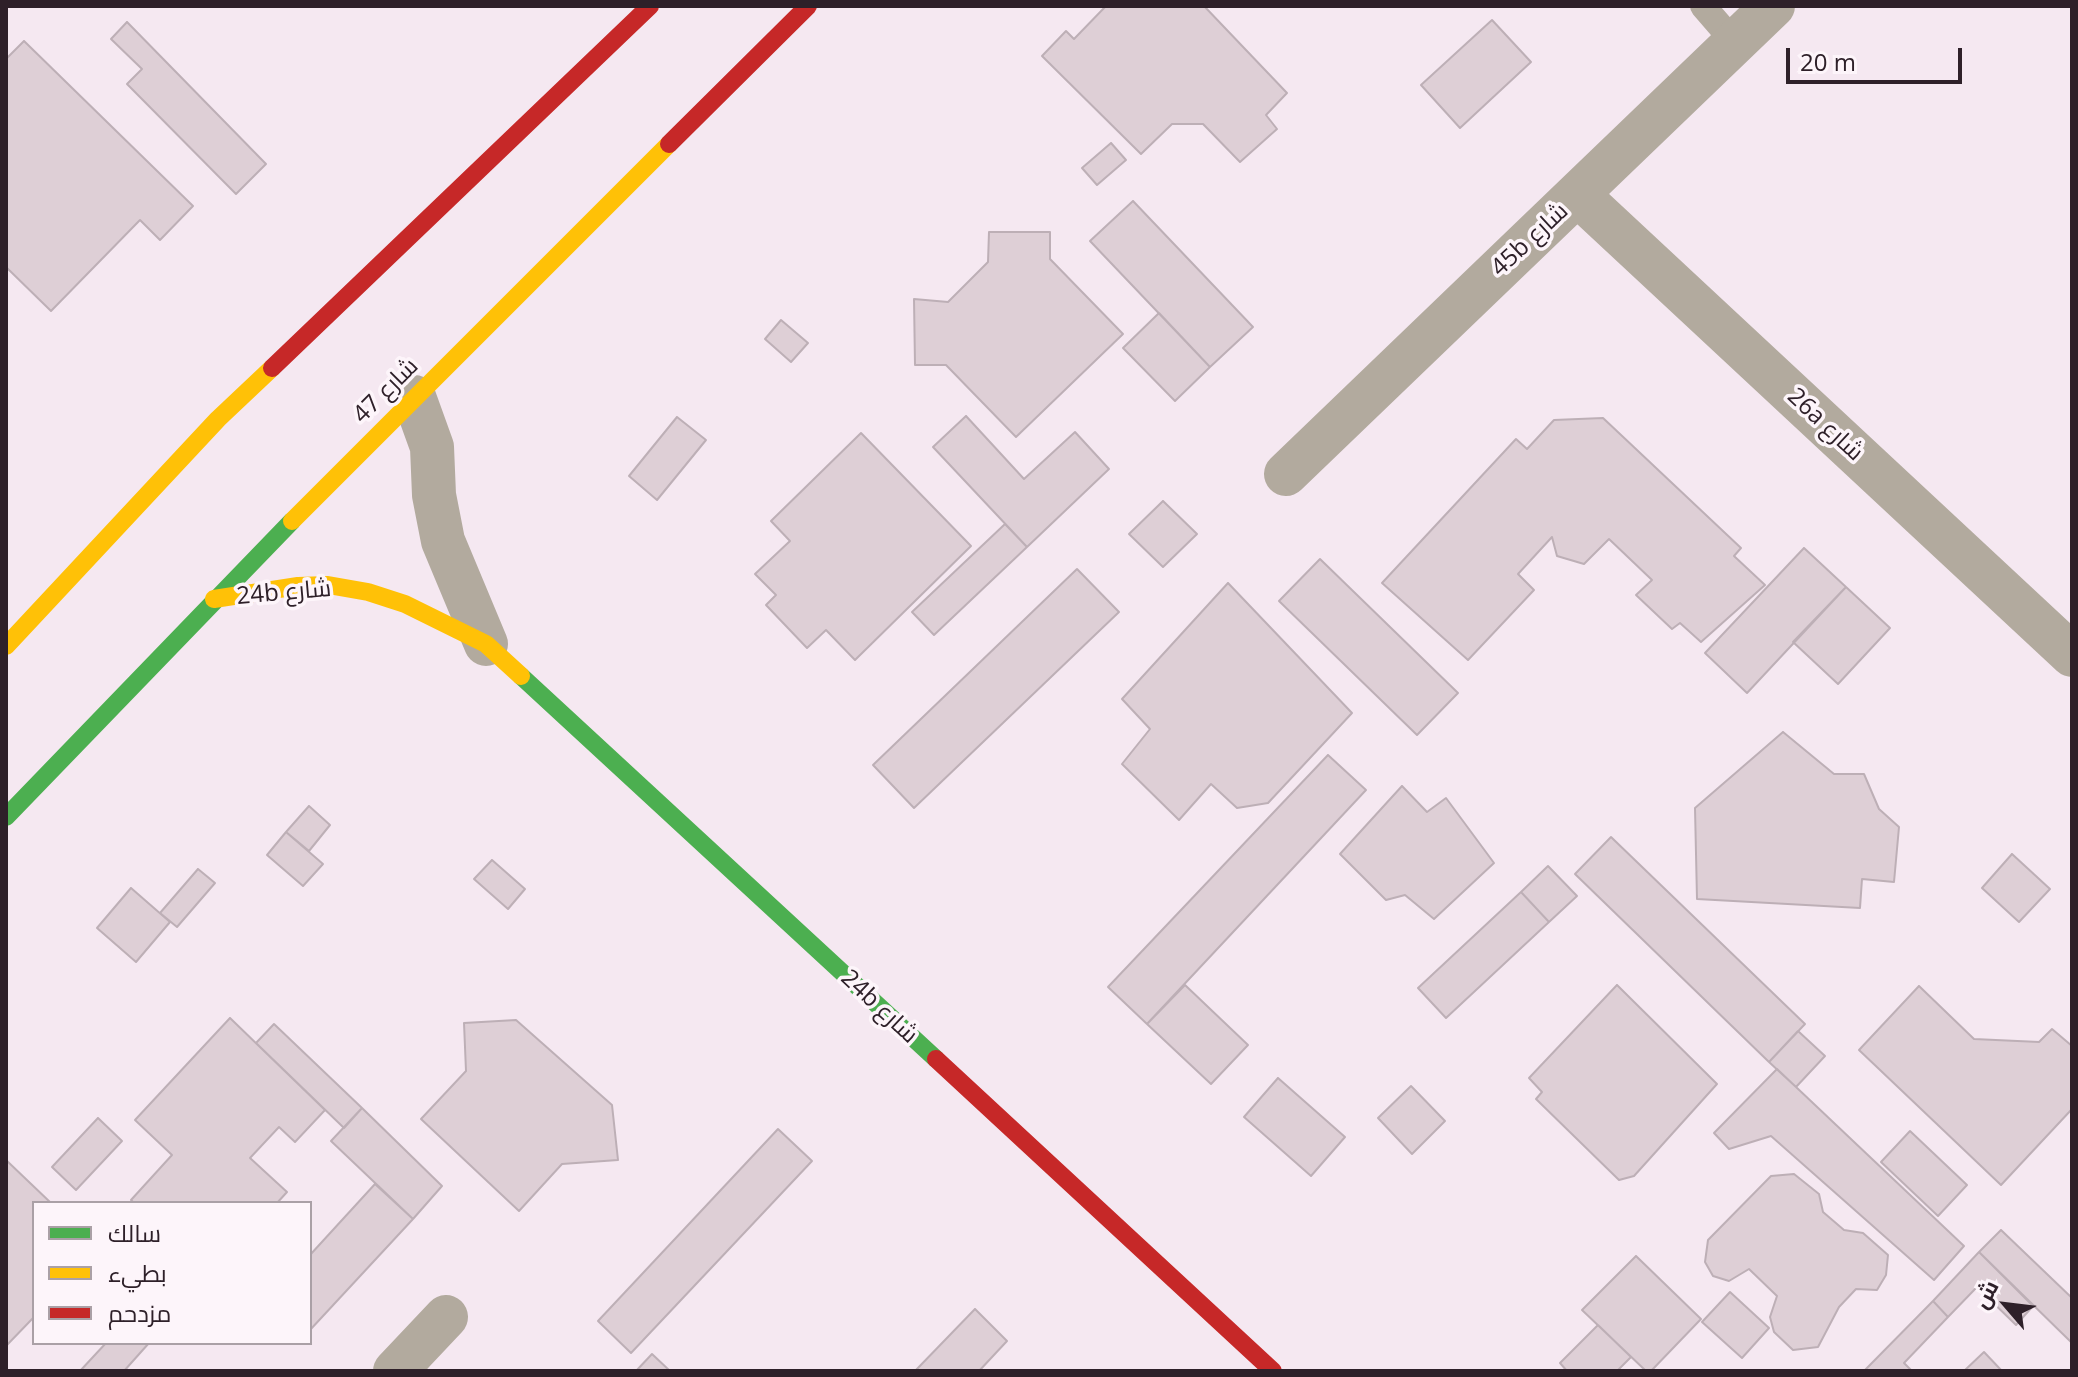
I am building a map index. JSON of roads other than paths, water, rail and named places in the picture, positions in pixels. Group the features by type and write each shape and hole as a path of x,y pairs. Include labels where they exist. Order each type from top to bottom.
{"street":[{"path":"6,646 218,419 650,6"},
{"name":"شارع 47","path":"6,817 214,599 808,6"},
{"name":"45b شارع","path":"1286,474 1773,6"},
{"name":"26a شارع","path":"1578,195 2072,655"},
{"name":"24b شارع","path":"414,397 432,447 434,495 443,541 486,644"},
{"name":"24b شارع","path":"214,599 298,586 328,585 368,592 405,604 486,644 1273,1371"},
{"path":"395,1371 446,1317"}],"lane":[{"path":"1703,6 1735,43"}]}
